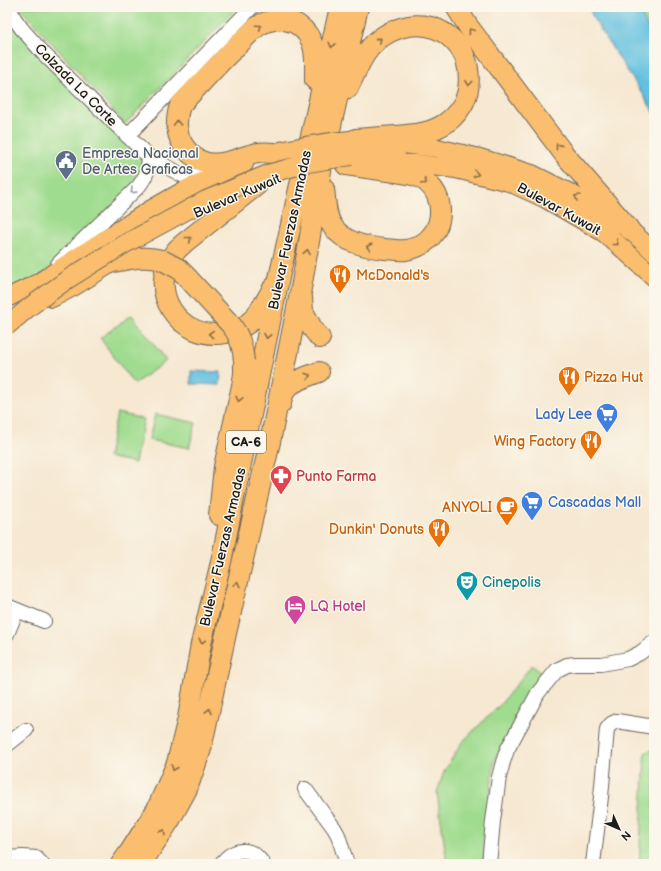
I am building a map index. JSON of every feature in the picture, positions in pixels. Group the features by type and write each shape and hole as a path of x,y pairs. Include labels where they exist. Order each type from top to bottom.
{"highway":[{"name":"Bulevar Fuerzas Armadas","path":"141,864 174,814 186,789 201,749 270,442 302,283 344,155 323,120 340,7"},
{"name":"Bulevar Fuerzas Armadas","path":"121,864 157,809 177,763 188,718 201,644 221,562 279,278 323,120 358,7"},
{"path":"456,7 506,78 564,154 629,229"},
{"path":"278,152 259,153 225,163 212,164 203,162 193,156 185,148 177,128 177,116 180,105 235,47 259,25 268,21 287,21 304,29 310,37 314,45 323,120"},
{"path":"323,120 367,52 386,34 398,28 415,25 432,27 448,35 460,47 467,62 470,79 467,96 459,111 450,120 429,132 417,134 344,155"},
{"path":"344,155 411,174 422,179 432,187 438,197 440,209 439,221 434,233 426,242 416,248 404,250 371,248 344,238 333,227 326,212 344,155"},
{"path":"266,182 184,243 176,251 169,262 165,273 164,285 170,308 176,317 185,325 196,331 219,335 242,328 251,320 267,300 279,278"},
{"path":"113,262 142,257 154,257 179,269 232,326 239,338 243,351 244,374 224,467 217,532 221,562"},
{"path":"302,283 303,311 312,328 320,338"},
{"path":"270,442 286,389 303,378 319,372"}],"main road":[{"name":"Bulevar Kuwait","path":"7,298 38,283 150,210 185,190 219,174 278,152 305,145 330,141 344,155 388,154 431,159 456,169 509,182 546,199 603,232 654,277"},
{"name":"Bulevar Kuwait","path":"7,317 37,306 73,287 158,233 208,205 266,182 296,173 344,155 437,148 480,158 532,174 595,207 629,229 654,252"},
{"path":"7,326 28,308 74,276 123,245 206,200 268,174 344,155"},
{"path":"7,317 63,272 219,174"}],"street":[{"name":"Calzada La Corte","path":"9,7 22,30 43,53 148,157 182,175 190,177 219,174"},
{"path":"127,136 252,7"},
{"path":"38,283 138,187 146,175 148,168 148,157"},
{"path":"7,330 37,306"},
{"path":"7,634 12,608 44,621"},
{"path":"489,864 499,776 503,762 507,750 538,693 557,670 567,665 601,664 628,659 640,653 654,642"},
{"path":"593,864 607,729 611,724 617,721 654,727"},
{"path":"7,745 26,730"},
{"path":"305,789 338,835 347,864"},
{"path":"220,864 231,854 244,850 256,856 262,864"},
{"path":"7,858 36,858 42,864"}],"green space":[{"path":"19,7 238,7 125,124"},
{"path":"618,7 654,7 654,72"},
{"path":"7,16 143,160 141,179 37,280 7,294"},
{"path":"132,315 166,361 134,384 100,338"},
{"path":"117,413 144,419 135,463 108,457"},
{"path":"155,414 196,423 189,448 149,440"},
{"path":"532,665 542,674 495,759 483,864 447,864 437,792 444,772 462,742 500,705"},
{"path":"654,749 654,864 639,864 645,753"}],"water":[{"path":"589,7 639,7 654,44 654,113 594,20"},
{"path":"191,371 221,372 220,385 191,384"}],"place":[{"name":"Empresa Nacional De Artes Graficas","path":"66,180"},
{"name":"McDonald's","path":"340,294"},
{"name":"Pizza Hut","path":"569,396"},
{"name":"Lady Lee","path":"607,434"},
{"name":"Wing Factory","path":"591,460"},
{"name":"Punto Farma","path":"281,496"},
{"name":"Cascadas Mall","path":"532,522"},
{"name":"ANYOLI","path":"507,526"},
{"name":"Dunkin' Donuts","path":"439,548"},
{"name":"Cinepolis","path":"467,602"},
{"name":"LQ Hotel","path":"295,626"}]}
